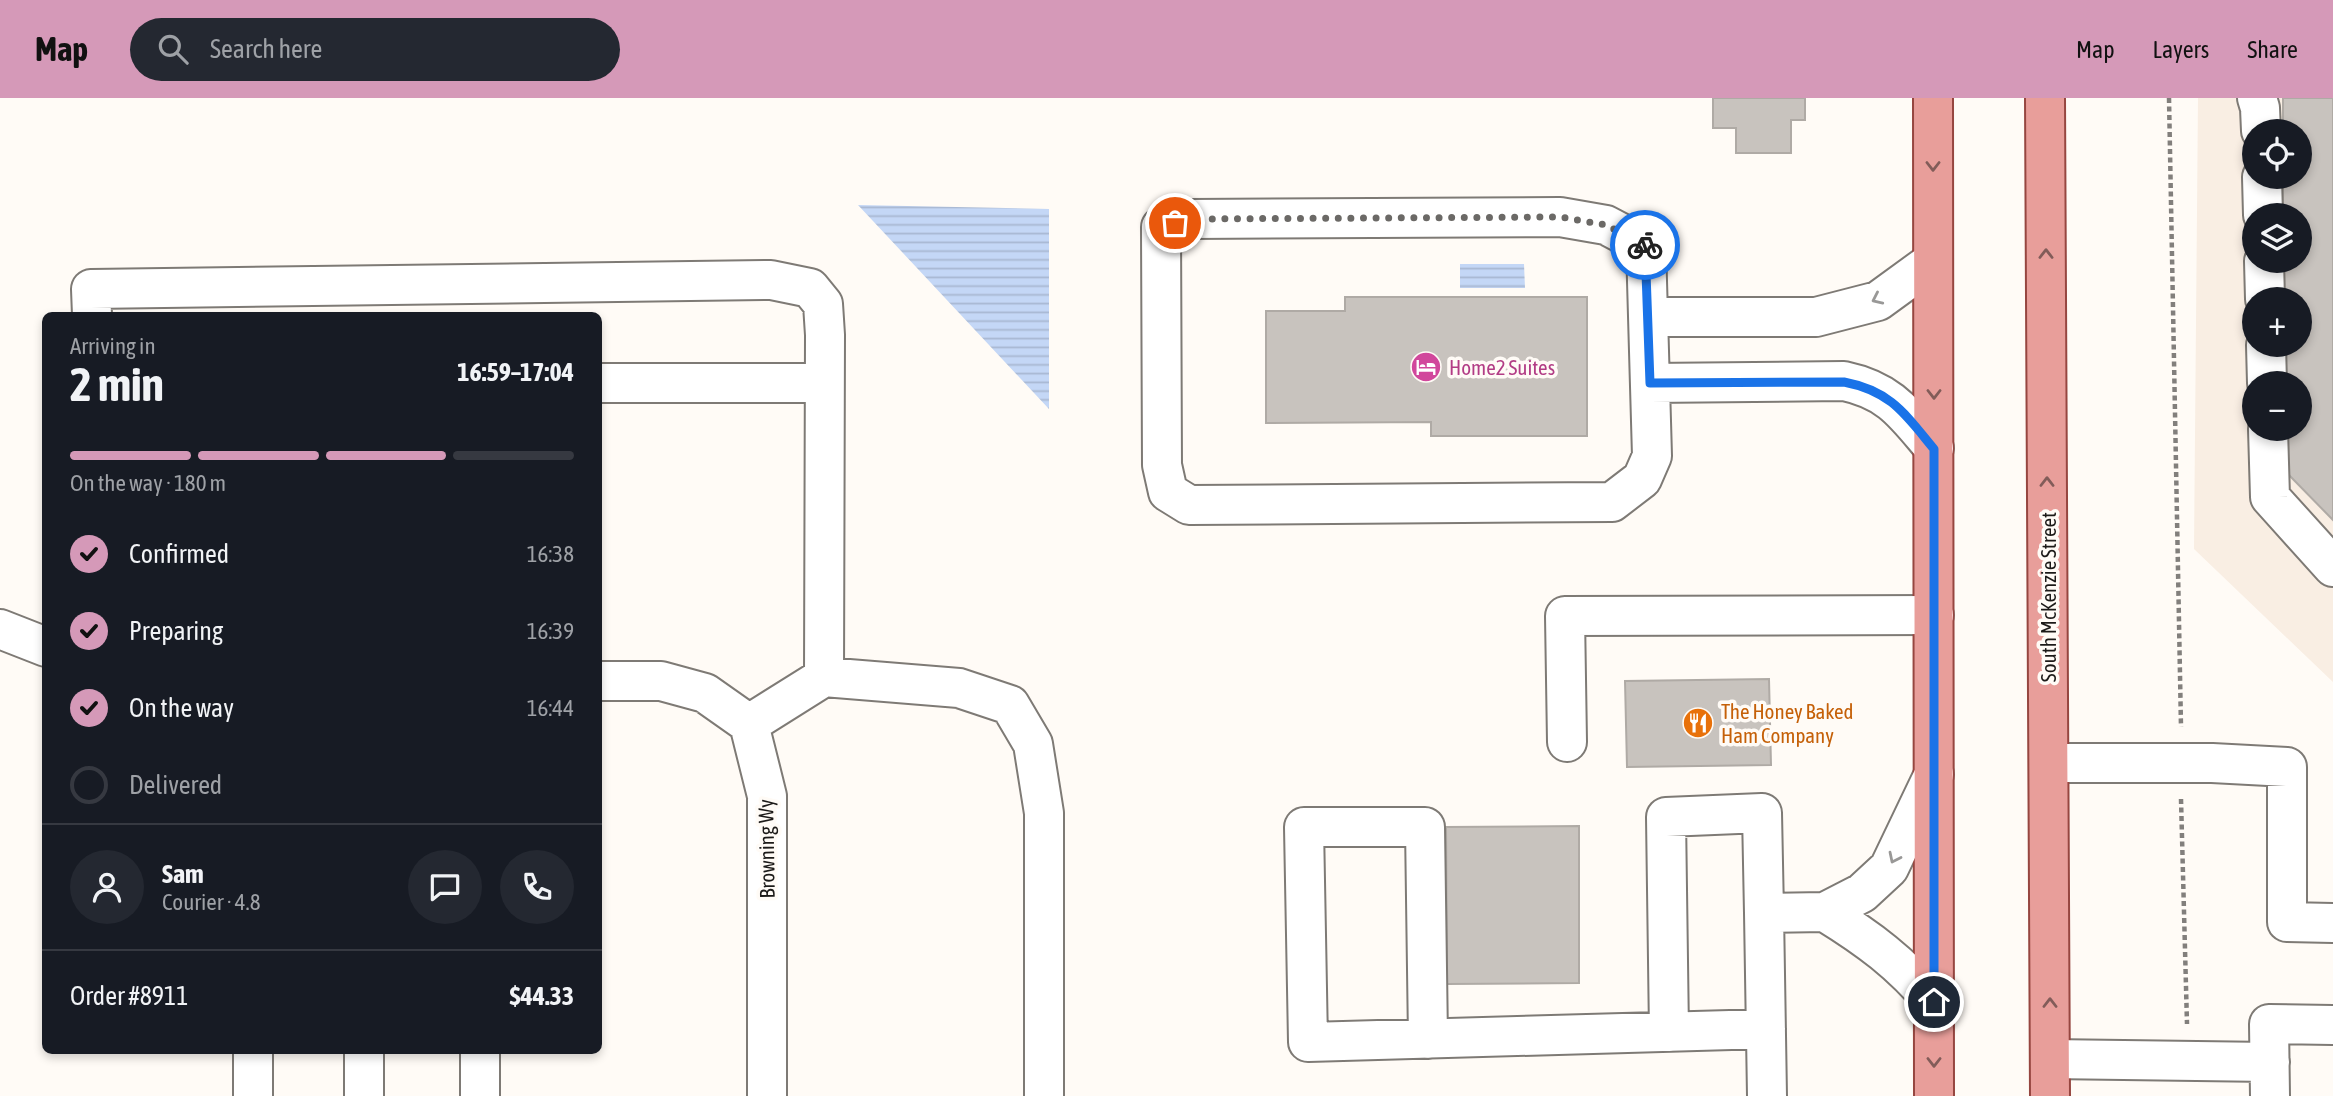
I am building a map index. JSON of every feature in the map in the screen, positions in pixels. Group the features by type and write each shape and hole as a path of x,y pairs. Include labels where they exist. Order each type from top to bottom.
{"main road":[{"path":"1933,98 1934,1096"},
{"name":"South McKenzie Street","path":"2045,98 2050,1078"}],"street":[{"path":"2257,98 2260,119"},
{"path":"1560,217 1606,225 1646,246 1648,317 1652,456 1642,479 1612,502 1189,505 1168,492 1162,465 1161,227 1190,219 1560,217"},
{"path":"1648,317 1816,317 1878,301 1933,261"},
{"path":"92,312 91,289 771,280 810,288 822,304 824,677"},
{"path":"1650,383 1844,382 1865,386 1897,404 1934,449"},
{"path":"602,383 824,383"},
{"path":"2268,441 2270,497 2333,566"},
{"path":"1567,742 1565,616 1934,615"},
{"path":"0,629 42,645"},
{"path":"602,681 661,681 705,692 749,724 824,677 959,688 1010,705 1033,744 1044,813 1044,1096"},
{"name":"Browning Wy","path":"749,724 767,796 767,1096"},
{"path":"2049,763 2181,763 2287,767 2287,922 2333,923"},
{"path":"1764,913 1825,912 1862,893 1889,868 1934,774"},
{"path":"1669,1032 1666,817 1762,813 1767,1096"},
{"path":"1428,1039 1425,827 1304,827 1308,1042 1428,1039 1766,1029"},
{"path":"1825,912 1866,937 1909,972 1934,1002"},
{"path":"2050,1078 2188,1060 2270,1079 2269,1024 2333,1025"},
{"path":"253,1054 253,1096"},
{"path":"364,1054 364,1096"},
{"path":"480,1054 480,1096"}],"path":[{"path":"2169,98 2188,1060"}],"shaded area":[{"path":"2198,98 2333,98 2333,682 2194,549"}],"water":[{"path":"858,205 1049,209 1049,409"},
{"path":"1460,264 1524,264 1525,288 1460,288"}],"building":[{"path":"1713,98 1805,98 1805,120 1791,120 1791,153 1736,153 1736,128 1713,128"},
{"path":"2283,98 2333,98 2333,520 2284,470 2284,441 2312,441 2312,371 2284,371 2283,357 2312,357 2312,287 2283,287 2283,273 2312,273 2312,203 2283,203 2283,189 2312,189 2312,119 2283,119"},
{"name":"Home2 Suites","path":"1345,297 1587,297 1587,436 1431,436 1431,422 1266,423 1266,311 1345,311"},
{"name":"The Honey Baked Ham Company","path":"1769,679 1771,765 1627,767 1625,681"},
{"path":"1579,826 1579,983 1447,984 1446,827"}],"way so far":[{"path":"1175,223 1190,219 1560,217 1606,225 1645,245"}],"place":[{"name":"Home2 Suites","path":"1426,367"},
{"name":"The Honey Baked Ham Company","path":"1698,723"}],"route":[{"path":"1645,245 1650,383 1844,382 1865,386 1897,404 1934,449 1934,1002"}]}
